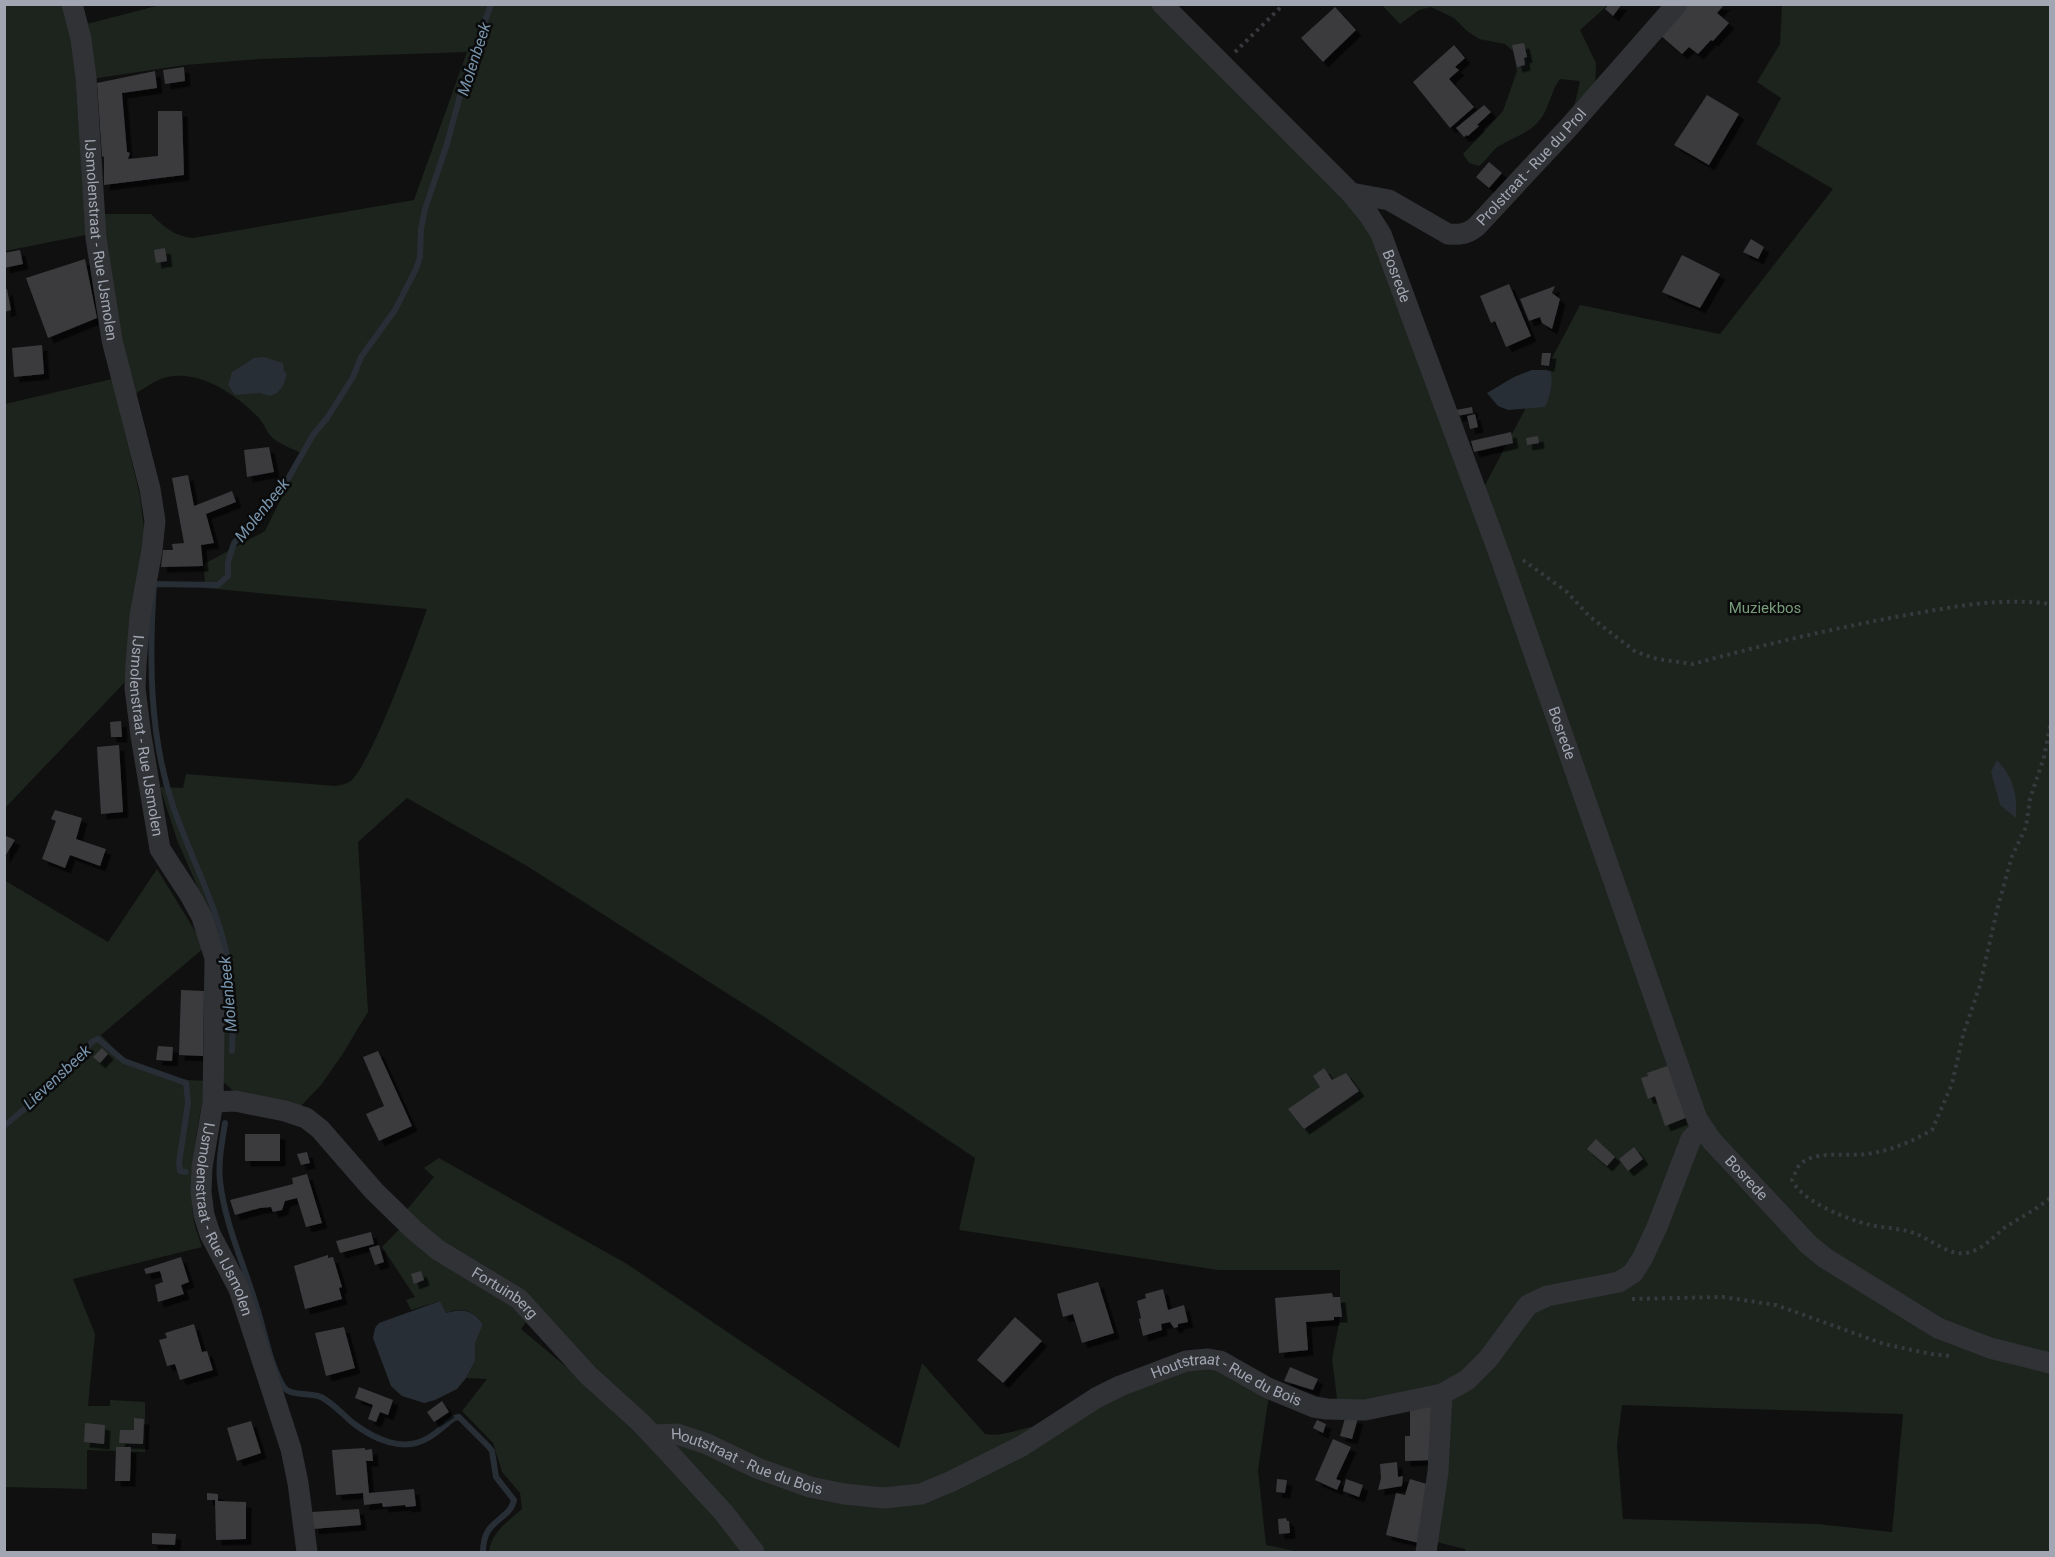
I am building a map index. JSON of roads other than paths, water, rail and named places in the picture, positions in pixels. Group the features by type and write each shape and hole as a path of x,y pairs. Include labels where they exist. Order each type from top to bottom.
{"street":[{"name":"IJsmolenstraat - Rue IJsmolen","path":"72,4 81,39 86,78 96,238 112,340 150,489 155,521 153,550 140,616 136,664 138,710 160,849 201,917 215,958 213,1102 202,1167 201,1192 204,1215 210,1234 239,1289 291,1449 307,1552"},
{"name":"Bosrede","path":"1162,4 1221,66 1351,193 1381,234 1500,556 1662,1022 1702,1128 1809,1245 1826,1258 1938,1328 1990,1348 2050,1363"},
{"name":"Prolstraat - Rue du Prol","path":"1351,193 1389,200 1448,234 1468,233 1545,152 1677,4"},
{"name":"Fortuinberg","path":"213,1102 235,1101 262,1105 306,1118 320,1129 374,1191 415,1231 438,1250 519,1299 588,1375 652,1435 724,1513 754,1552"},
{"name":"Houtstraat - Rue du Bois","path":"652,1435 677,1434 706,1444 757,1468 810,1487 844,1494 884,1498 921,1494 952,1481 1022,1446 1096,1398 1120,1386 1186,1361 1208,1359 1220,1361 1268,1388 1314,1407 1327,1409 1365,1410 1442,1394 1467,1380 1488,1359 1528,1305 1547,1296 1619,1282 1633,1273 1647,1248 1691,1139 1702,1128"},
{"path":"1426,1552 1438,1472 1442,1394"}],"waterway":[{"name":"Molenbeek","path":"232,1051 232,986 224,944 212,904 173,806 159,752 151,668 154,584 218,585 228,576 228,562 234,543 271,502 289,477 313,435 327,418 353,377 361,357 395,310 420,257 421,229 425,209 447,144 462,88 491,4"},
{"name":"Lievensbeek","path":"4,1126 27,1107 93,1041 98,1039 124,1061 186,1083 188,1103 179,1163 180,1171 186,1172"},
{"name":"Molenbeek","path":"225,1123 220,1167 223,1197 271,1358 283,1386 290,1392 321,1397 370,1434 399,1444 418,1442 459,1417 492,1451 496,1477 514,1500 507,1513 491,1526 484,1541 483,1552"}],"park label":[{"name":"Muziekbos","path":"1765,608"}]}
